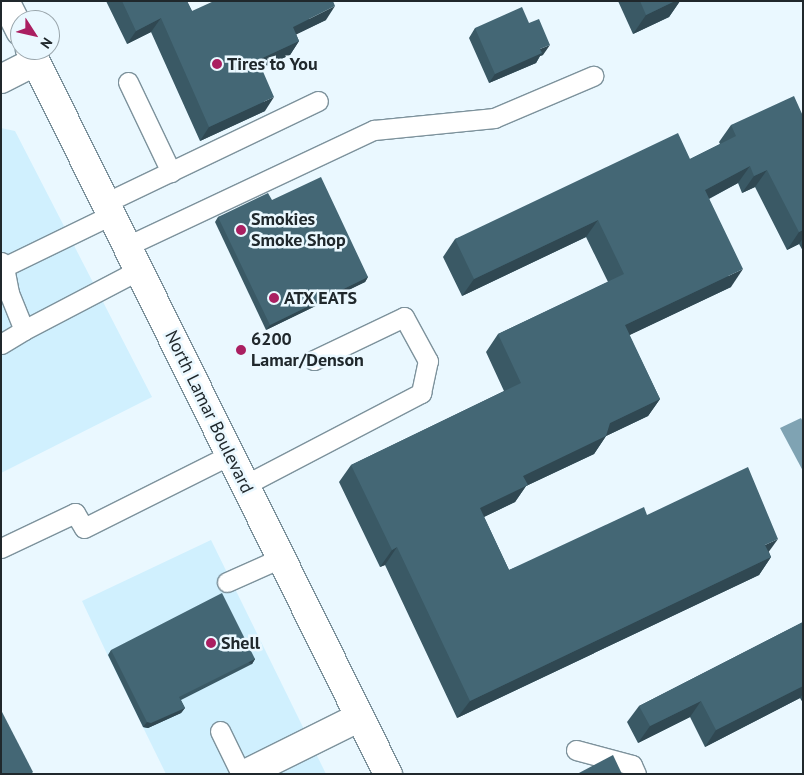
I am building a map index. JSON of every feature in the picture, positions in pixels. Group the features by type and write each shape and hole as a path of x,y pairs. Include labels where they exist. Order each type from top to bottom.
{"main road":[{"path":"1,79 27,60"},
{"name":"North Lamar Boulevard","path":"34,60 388,774"},
{"path":"243,774 360,716"}],"lane":[{"path":"1,344 133,258 374,130 494,118 593,76"},
{"path":"128,82 171,172"},
{"path":"24,330 5,295 3,265 108,209 171,172 318,101"},
{"path":"245,485 421,392 428,361 404,317 314,360"},
{"path":"1,548 75,513 84,528 230,455"},
{"path":"227,582 281,558"},
{"path":"220,731 243,774"},
{"path":"576,750 632,765 636,774"}],"shaded area":[{"path":"1,128 15,131 152,397 1,473"},
{"path":"801,418 803,422 803,471 780,428"},
{"path":"211,540 326,774 166,774 108,656 82,601"}],"building":[{"name":"Tires to You","path":"122,1 187,1 192,11 214,1 333,1 335,6 293,27 299,41 258,60 274,97 209,127 161,18 136,31"},
{"path":"640,1 675,1 646,15"},
{"path":"522,7 529,23 539,19 550,45 540,49 542,53 495,74 475,28"},
{"path":"794,96 803,116 803,230 799,232 767,170 754,176 750,166 705,190 743,269 625,325 660,399 610,423 606,436 523,476 528,485 480,508 509,570 644,507 647,515 748,467 778,539 765,545 771,557 470,701 397,547 392,550 351,465 521,383 498,334 624,274 598,220 474,279 455,239 678,133 690,159 736,136 731,125"},
{"path":"321,177 368,277 270,325 218,217 268,193 272,200"},
{"path":"222,593 255,659 179,697 185,708 151,723 147,722 111,650"},
{"path":"803,622 803,686 716,730 701,701 650,726 639,706"},
{"path":"1,710 33,772 31,774 1,774"},
{"path":"613,755 622,774 577,774"}],"place":[{"name":"Tires to You","path":"217,64"},
{"name":"Smokies Smoke Shop","path":"241,230"},
{"name":"ATX EATS","path":"274,298"},
{"name":"6200 Lamar/Denson","path":"241,350"},
{"name":"Shell","path":"211,643"}]}
